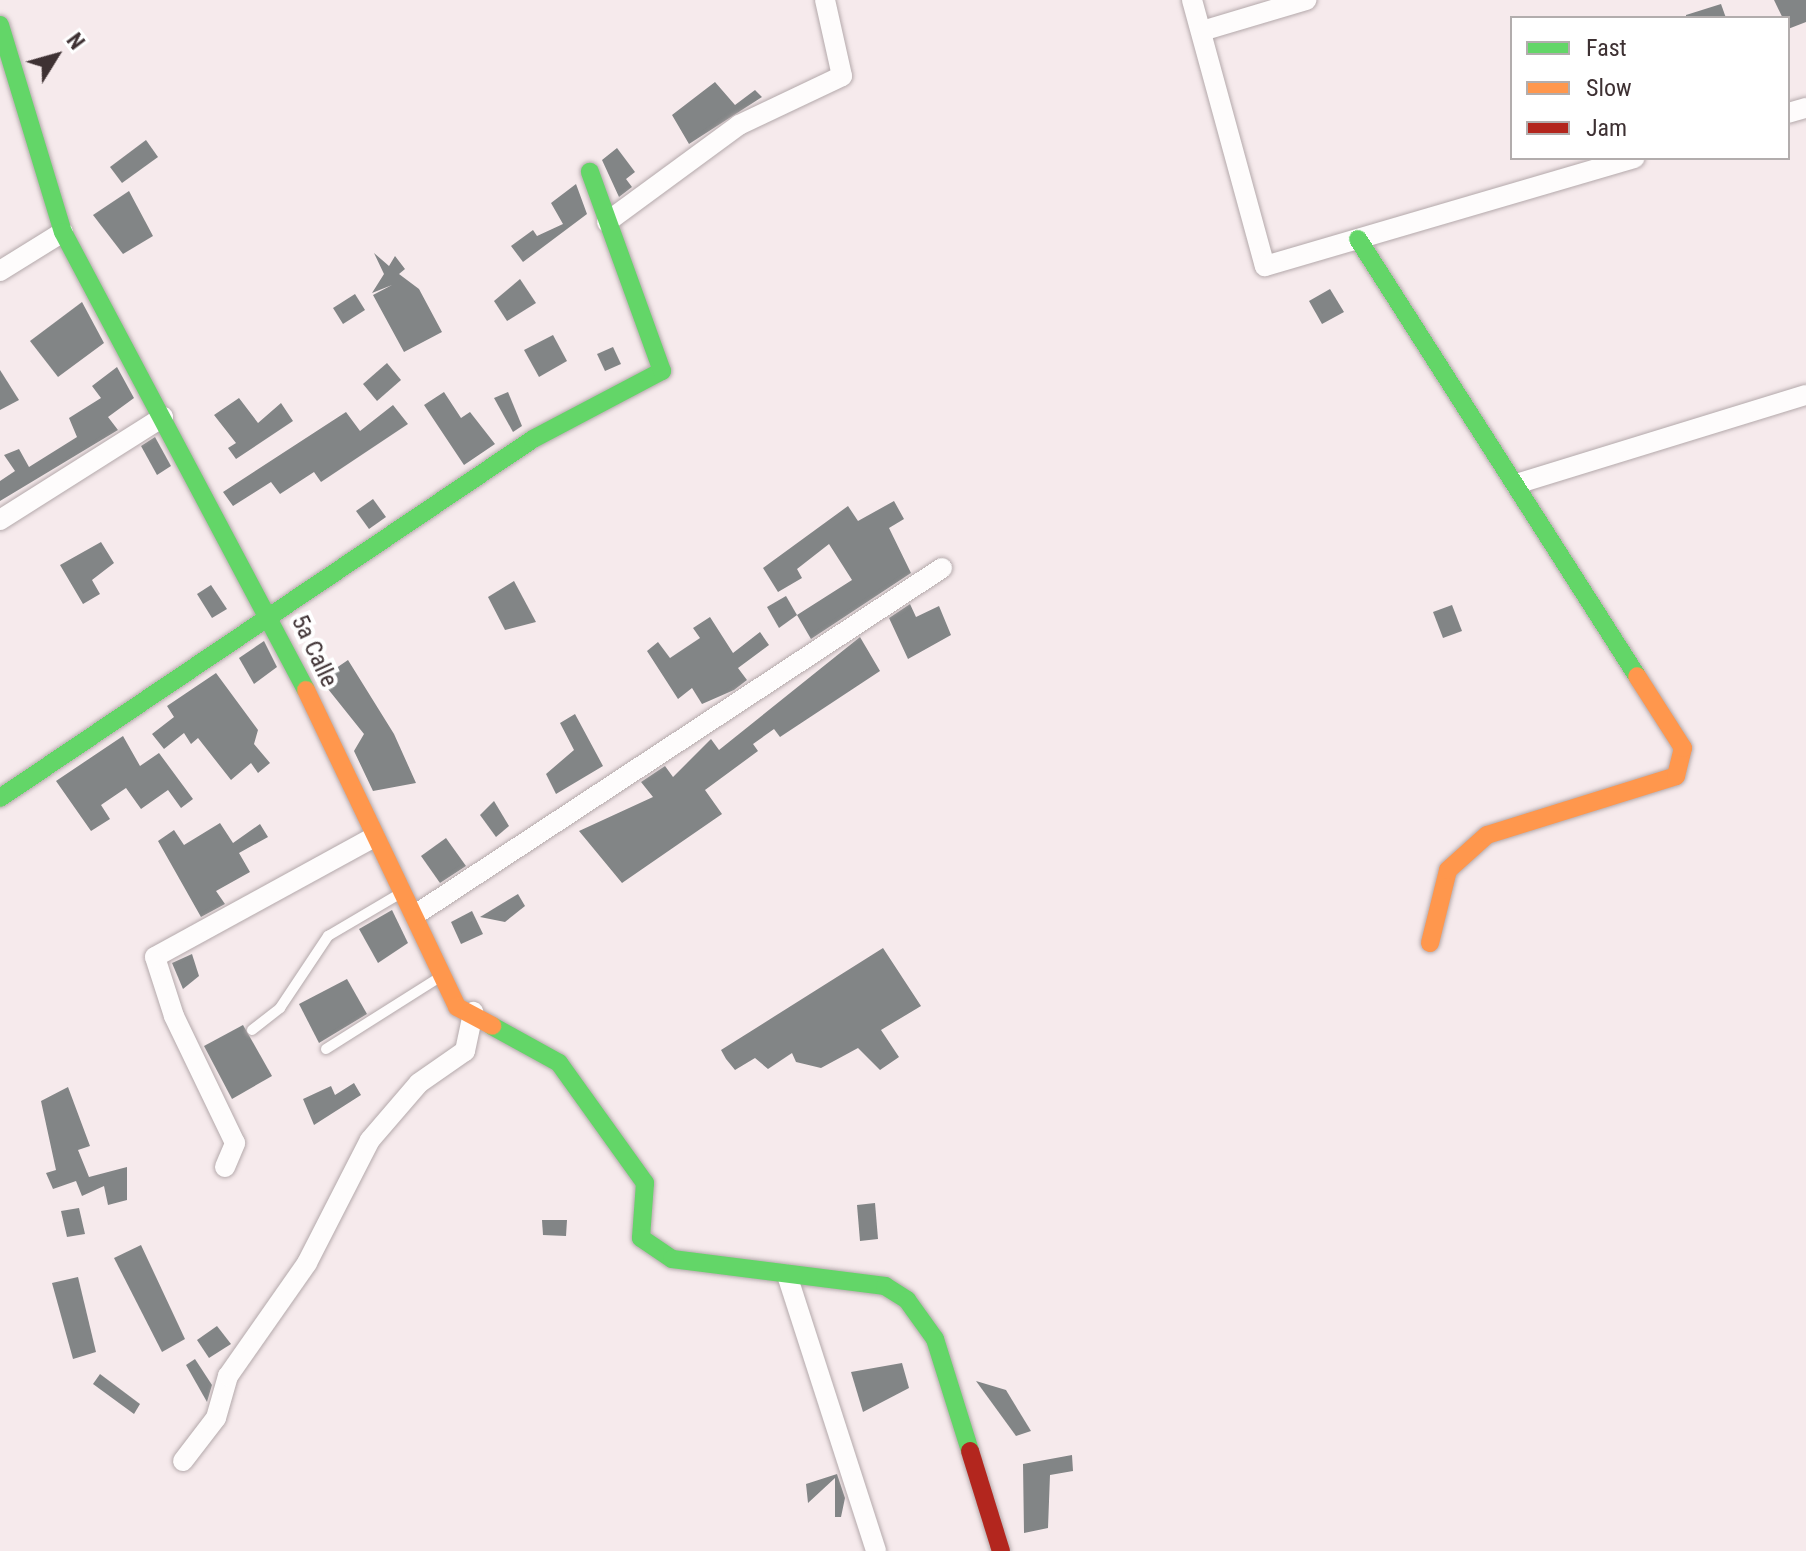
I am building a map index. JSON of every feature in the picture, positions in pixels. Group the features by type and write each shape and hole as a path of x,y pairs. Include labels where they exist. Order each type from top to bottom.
{"street":[{"path":"607,222 739,125 842,76 825,0"},
{"path":"1192,0 1265,266 1628,160"},
{"path":"1202,31 1306,0"},
{"name":"5a Calle","path":"0,25 63,232 270,614 457,1007 473,1012 559,1063 645,1183 641,1238 672,1259 787,1275"},
{"path":"0,798 533,439 662,371 590,172"},
{"path":"0,271 63,232"},
{"path":"1358,239 1683,748 1676,776 1487,835 1448,870 1430,943"},
{"path":"1516,484 1806,395"},
{"path":"0,520 163,417"},
{"path":"415,915 942,568"},
{"path":"225,1167 235,1143 174,1016 155,957 374,837"},
{"path":"183,1461 216,1418 228,1376 307,1263 370,1140 419,1083 465,1051 473,1012"},
{"path":"876,1551 787,1275 885,1286 907,1300 935,1339 1001,1551"}],"lane":[{"path":"252,1030 280,1008 328,936 403,892"},
{"path":"326,1049 442,975"}],"building":[{"path":"1774,0 1806,0 1806,22 1790,28 1790,16 1782,16"},
{"path":"1721,4 1725,16 1686,16"},
{"path":"715,82 735,105 755,90 762,97 689,144 672,115"},
{"path":"146,140 158,157 122,183 110,167"},
{"path":"617,148 635,172 626,179 632,187 619,197 602,160"},
{"path":"576,184 587,214 523,262 511,246 533,230 537,236 563,224 551,203"},
{"path":"129,191 153,236 123,254 93,215"},
{"path":"374,253 389,266 395,256 405,269 399,274 419,289 442,332 404,352 373,295 392,285 372,293 384,274"},
{"path":"520,279 536,303 507,321 494,301"},
{"path":"1330,289 1344,312 1322,324 1309,301"},
{"path":"355,294 365,310 343,324 333,308"},
{"path":"82,302 104,343 58,377 30,341"},
{"path":"553,335 567,361 539,377 524,350"},
{"path":"613,347 621,364 605,371 597,354"},
{"path":"387,363 401,380 377,401 363,384"},
{"path":"117,367 134,398 108,417 118,430 0,501 0,481 15,471 4,455 19,449 29,467 77,437 69,418 101,398 92,386"},
{"path":"0,370 19,400 0,410"},
{"path":"444,392 461,418 470,412 495,444 464,465 424,405"},
{"path":"508,392 522,426 513,432 494,398"},
{"path":"239,398 258,423 281,403 293,421 236,459 228,448 236,443 214,415"},
{"path":"393,405 408,424 321,482 314,472 280,494 271,482 233,506 223,492 346,412 360,431"},
{"path":"155,437 171,466 157,475 141,446"},
{"path":"373,499 386,517 369,529 356,511"},
{"path":"894,501 904,519 889,528 911,573 811,639 797,615 852,580 829,544 797,569 802,578 778,592 763,568 848,506 858,521"},
{"path":"101,542 114,563 92,580 100,594 83,604 60,565"},
{"path":"514,581 536,622 505,630 488,597"},
{"path":"211,585 227,609 212,618 197,594"},
{"path":"786,596 797,615 779,628 767,607"},
{"path":"910,604 916,617 939,606 951,635 908,659 889,618"},
{"path":"1452,605 1462,631 1443,638 1433,612"},
{"path":"710,617 733,653 760,632 769,645 738,668 747,680 734,690 702,704 692,688 678,699 647,651 658,642 670,658 700,638 693,628"},
{"path":"860,637 880,671 780,737 774,729 753,744 758,751 705,790 722,814 622,883 579,831 653,797 641,782 665,766 673,777 711,739 719,750"},
{"path":"264,641 277,667 254,684 239,658"},
{"path":"348,660 394,734 416,783 373,791 354,751 364,734 320,679"},
{"path":"216,673 258,730 254,744 270,763 258,773 251,763 231,780 198,738 191,744 184,733 164,749 152,734 174,717 167,706"},
{"path":"575,714 603,766 556,794 546,774 574,750 560,723"},
{"path":"123,736 140,766 159,753 193,799 181,808 168,790 141,809 126,788 101,805 110,819 91,831 56,781"},
{"path":"494,801 509,826 496,837 480,815"},
{"path":"220,823 233,843 260,824 268,837 239,853 250,872 216,891 225,904 201,917 158,841 174,830 184,845"},
{"path":"446,838 466,866 440,883 421,856"},
{"path":"518,894 525,906 505,922 480,917"},
{"path":"392,910 408,943 378,963 359,929"},
{"path":"472,911 483,934 461,944 451,922"},
{"path":"883,948 921,1006 881,1030 899,1057 880,1070 858,1048 821,1068 796,1062 792,1053 768,1069 755,1058 735,1070 726,1059 721,1050"},
{"path":"192,954 199,976 183,989 172,963"},
{"path":"347,979 367,1014 319,1043 299,1004"},
{"path":"243,1025 272,1076 232,1099 204,1046"},
{"path":"354,1083 361,1095 314,1125 303,1099 331,1086 335,1095"},
{"path":"68,1087 90,1146 78,1150 89,1177 127,1167 127,1200 108,1205 104,1186 82,1196 76,1181 53,1189 46,1173 56,1170 41,1101"},
{"path":"875,1203 878,1239 860,1241 857,1205"},
{"path":"79,1208 85,1234 67,1237 61,1211"},
{"path":"542,1220 567,1220 566,1236 543,1235"},
{"path":"141,1245 185,1339 162,1352 114,1258"},
{"path":"78,1277 96,1352 73,1359 52,1283"},
{"path":"217,1326 231,1344 209,1358 197,1340"},
{"path":"195,1359 212,1385 207,1402 186,1365"},
{"path":"902,1363 909,1388 863,1412 851,1372"},
{"path":"100,1374 140,1404 134,1414 93,1384"},
{"path":"976,1381 1006,1390 1031,1431 1016,1436"},
{"path":"1072,1455 1073,1471 1050,1475 1048,1528 1024,1533 1023,1464"},
{"path":"837,1474 845,1498 841,1517 835,1517 835,1478 808,1503 806,1484"}],"traffic: fast":[{"path":"0,25 63,232 306,690"},
{"path":"0,798 533,439 662,371 590,172"},
{"path":"1358,239 1637,676"},
{"path":"492,1026 559,1063 645,1183 641,1238 672,1259 885,1286 907,1300 935,1339 970,1451"}],"traffic: slow":[{"path":"1430,943 1448,870 1487,835 1676,776 1683,748 1637,676"},
{"path":"306,690 457,1007 492,1026"}],"traffic: jam":[{"path":"970,1451 1001,1551"}]}
